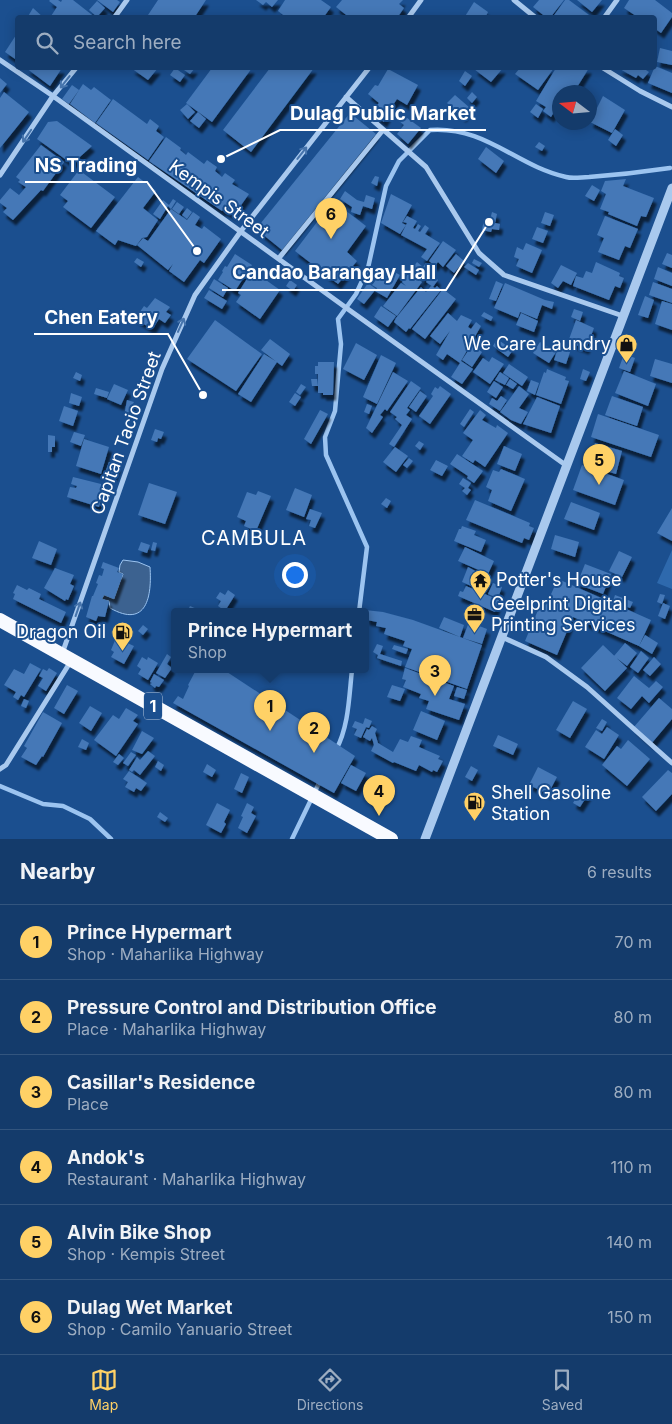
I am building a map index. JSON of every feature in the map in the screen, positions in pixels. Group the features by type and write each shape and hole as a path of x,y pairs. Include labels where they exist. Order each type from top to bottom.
{"highway":[{"name":"1","path":"0,620 392,839"}],"street":[{"path":"116,15 127,0"},
{"path":"410,15 421,0"},
{"path":"514,0 532,15"},
{"path":"606,15 617,0"},
{"name":"Kempis Street","path":"0,60 54,96 567,466"},
{"path":"0,175 54,96 74,70"},
{"name":"Capitan Tacio Street","path":"0,769 6,765 66,658 162,368 195,295 241,231 367,70"},
{"path":"606,70 640,91 672,107"},
{"path":"346,97 426,167 479,253 504,275 624,316"},
{"path":"279,258 383,130"},
{"path":"425,839 672,188"},
{"path":"502,637 546,657 587,687 672,763"}],"shaded area":[{"path":"672,550 672,589 657,583"},
{"path":"123,560 138,562 150,567 150,589 145,606 139,612 132,615 110,608 109,601 102,599 104,595 114,599 123,574 119,572"}],"building":[{"path":"73,0 92,15 52,15 57,7 49,1"},
{"path":"97,0 117,0 120,2 113,12"},
{"path":"158,0 206,0 196,15 148,15"},
{"path":"256,0 278,0 272,7 266,2 263,5"},
{"path":"285,0 321,0 331,7 325,15 283,15 278,11"},
{"path":"342,0 403,0 399,4 404,8 399,15 346,15 336,7"},
{"path":"539,0 564,0 552,15 543,15 533,7"},
{"path":"565,0 569,0 589,15 554,15"},
{"path":"577,0 602,0 592,12"},
{"path":"629,0 655,0 672,13 672,17 661,33 657,30 657,15 634,15 624,8"},
{"path":"97,1 105,8 99,15 95,15 89,10"},
{"path":"474,2 488,12 486,15 466,15"},
{"path":"33,8 41,15 29,15"},
{"path":"15,37 15,59 5,52"},
{"path":"660,48 672,51 672,65 657,62"},
{"path":"657,67 672,73 672,93 648,83 653,70 657,70"},
{"path":"29,70 61,70 50,86"},
{"path":"134,70 156,70 148,80"},
{"path":"174,70 178,70 185,75 180,82 170,75"},
{"path":"184,70 193,70 190,74"},
{"path":"211,70 251,70 212,122 186,103"},
{"path":"268,70 312,70 251,152 223,130"},
{"path":"387,70 418,85 407,105 397,99 387,114 377,105 379,103 368,94 375,85 378,86"},
{"path":"475,70 501,70 491,82"},
{"path":"518,70 553,70 538,90 515,74"},
{"path":"555,70 588,70 578,85 552,85 551,117 543,111 546,107 536,101"},
{"path":"622,70 646,70 649,72 643,79 638,75 636,78"},
{"path":"465,71 472,76 465,86 459,81"},
{"path":"0,78 7,84 0,93"},
{"path":"83,84 91,90 94,87 111,100 95,123 70,104"},
{"path":"72,85 79,90 69,104 62,99"},
{"path":"4,92 29,112 0,148 0,98"},
{"path":"472,92 477,97 472,103 467,98"},
{"path":"455,95 470,108 463,117 447,103"},
{"path":"603,96 625,110 612,133 597,126 597,108"},
{"path":"113,99 147,124 150,119 159,126 156,131 164,137 148,160 96,123"},
{"path":"187,104 195,112 188,119 180,110"},
{"path":"536,104 543,109 538,118 530,112"},
{"path":"377,107 388,115 384,122 372,114"},
{"path":"198,112 206,119 199,128 190,121"},
{"path":"350,113 376,134 282,250 256,229"},
{"path":"403,115 421,128 408,144 397,134 404,125 399,121"},
{"path":"57,121 92,146 72,164 37,139 48,122"},
{"path":"615,129 623,135 616,146 608,140"},
{"path":"166,137 181,148 180,150 186,155 188,152 204,164 207,160 217,167 215,171 222,177 225,173 235,180 232,184 249,194 234,215 222,211 149,161"},
{"path":"539,142 545,146 542,151 535,147"},
{"path":"41,145 64,162 43,191 41,190 13,220 3,212 7,208 0,203 0,200 10,188 19,195 26,187 18,182 20,180 16,177"},
{"path":"486,147 504,161 496,173 478,159"},
{"path":"79,170 115,197 91,228 63,207 68,201 60,195"},
{"path":"375,176 379,177 377,186 371,183"},
{"path":"138,177 156,191 143,208 158,220 147,237 142,238 136,246 118,240 115,245 96,231"},
{"path":"626,179 623,186 654,198 646,217 641,216 637,226 600,209 606,194 601,191 605,181"},
{"path":"592,185 600,190 594,201 585,196"},
{"path":"345,191 357,200 364,202 366,195 375,198 372,209 363,206 360,215 351,212 352,207 340,199"},
{"path":"391,194 412,205 402,223 406,225 400,234 381,223"},
{"path":"173,199 176,201 171,209 168,206 160,219 153,214 163,200 169,205"},
{"path":"333,201 366,226 347,252 357,261 338,284 295,251"},
{"path":"177,202 184,207 179,214 172,209"},
{"path":"187,208 192,212 187,219 182,215"},
{"path":"171,209 187,220 193,212 200,217 195,225 202,229 204,226 221,239 204,263 200,260 184,282 169,271 173,264 168,270 137,245 143,238 148,241"},
{"path":"492,212 497,214 495,223 500,224 499,230 492,229 491,232 482,230 484,219 490,220"},
{"path":"545,212 554,215 550,226 541,223"},
{"path":"407,216 417,221 413,228 415,229 418,224 421,226 418,231 420,232 425,225 429,228 425,234 440,243 427,261 421,257 427,249 401,235 407,223 403,222"},
{"path":"605,216 638,229 630,248 625,246 619,260 598,252 604,238 597,235"},
{"path":"537,227 548,231 543,243 532,239"},
{"path":"443,241 456,250 443,267 438,262 435,266 429,261"},
{"path":"526,243 542,250 532,273 516,266 519,259 514,257 517,247 523,250"},
{"path":"667,253 672,255 672,268 662,264"},
{"path":"235,254 252,265 235,291 218,280 225,266 227,267"},
{"path":"456,254 464,261 454,273 446,266"},
{"path":"137,258 144,262 141,267 134,262"},
{"path":"474,259 482,263 479,267 472,263"},
{"path":"417,262 423,267 426,263 433,268 423,281 419,279 426,269 424,268 417,278 422,282 397,316 383,306 401,283 406,286 402,282"},
{"path":"596,262 620,273 619,276 624,278 620,288 615,286 609,300 573,286 576,276 583,278 586,271 592,273"},
{"path":"468,263 479,270 476,275 464,267"},
{"path":"561,265 577,273 571,285 563,281 558,288 551,283"},
{"path":"385,267 400,275 387,298 375,291 377,288 372,285"},
{"path":"658,267 672,273 672,286 654,279"},
{"path":"256,273 280,290 260,319 236,302 241,295 238,293 250,274 254,276"},
{"path":"432,274 438,280 433,287 426,282"},
{"path":"214,279 228,288 223,297 209,288"},
{"path":"290,280 297,285 293,291 286,286"},
{"path":"496,281 503,284 496,301 489,299"},
{"path":"653,282 672,289 672,303 649,295"},
{"path":"368,283 376,289 364,304 357,299"},
{"path":"505,283 554,302 552,309 542,305 537,319 520,312 518,318 494,308"},
{"path":"431,286 435,288 437,286 441,290 406,332 394,322 396,318 421,287 426,292"},
{"path":"443,289 456,299 425,339 412,329"},
{"path":"209,290 227,301 222,309 204,298"},
{"path":"645,296 654,300 648,318 638,315"},
{"path":"155,298 170,307 166,312 171,315 165,323 159,319 153,328 150,328 133,317 135,314 137,316 144,306 147,308"},
{"path":"662,301 672,304 672,330 655,324"},
{"path":"381,306 396,316 388,327 374,317"},
{"path":"574,309 583,312 580,321 571,317"},
{"path":"484,312 493,317 491,321 481,316"},
{"path":"448,313 457,321 461,315 472,320 468,327 471,329 476,322 481,326 461,361 473,369 462,384 451,377 460,363 447,354 443,360 436,355 450,331 440,344 430,336"},
{"path":"521,313 538,321 534,332 516,325"},
{"path":"215,320 262,354 236,391 187,359"},
{"path":"576,320 594,328 586,349 568,342"},
{"path":"270,339 290,354 282,366 261,350"},
{"path":"497,339 513,350 508,357 493,346"},
{"path":"540,342 556,352 549,363 533,353"},
{"path":"356,343 377,355 364,380 343,369"},
{"path":"472,345 482,352 472,367 462,360"},
{"path":"558,348 570,352 566,364 554,360"},
{"path":"264,354 277,362 251,402 238,394"},
{"name":"We Care Laundry","path":"624,354 635,358 630,372 619,368"},
{"path":"381,355 396,363 377,404 363,397"},
{"path":"492,357 504,364 490,384 473,372 483,358 489,362"},
{"path":"655,359 672,364 672,383 650,376"},
{"path":"318,362 334,362 333,395 318,393 318,374 315,374 315,366 318,366"},
{"path":"509,364 528,377 522,386 503,373"},
{"path":"547,369 566,377 565,380 569,381 561,404 536,395 544,372 546,373"},
{"path":"583,369 590,372 586,381 580,379"},
{"path":"624,371 656,384 648,406 615,393"},
{"path":"76,372 82,375 80,381 73,378"},
{"path":"393,372 408,381 387,411 385,409 380,415 383,417 372,433 366,428"},
{"path":"500,372 509,378 505,385 495,380"},
{"path":"311,379 317,379 318,386 312,386"},
{"path":"510,379 517,384 513,389 506,385"},
{"path":"531,380 539,383 535,395 527,391"},
{"path":"411,381 421,388 407,408 410,410 406,415 412,419 394,447 389,444 402,425 395,419 397,417 390,412"},
{"path":"494,381 503,387 496,398 487,392"},
{"path":"114,384 128,390 121,405 107,399"},
{"path":"301,384 306,387 300,395 296,392"},
{"path":"440,386 451,394 430,424 419,416 433,396 431,394 435,387 438,389"},
{"path":"519,386 529,394 519,408 528,412 521,424 500,412"},
{"path":"96,388 109,392 107,398 94,394"},
{"path":"420,391 427,396 416,412 409,407"},
{"path":"71,393 82,397 79,406 69,403"},
{"path":"295,393 301,397 295,406 289,402"},
{"path":"501,396 507,400 500,411 489,404 492,398 497,401"},
{"path":"612,396 643,407 637,426 605,415"},
{"path":"537,397 560,406 551,433 523,424"},
{"path":"127,400 134,402 128,413 125,411"},
{"path":"367,404 372,406 369,414 364,412"},
{"path":"64,406 78,411 73,426 59,421"},
{"path":"470,409 474,412 464,427 460,424"},
{"path":"320,410 328,414 311,444 304,439"},
{"path":"480,410 486,415 482,420 496,428 497,425 508,433 485,467 475,460 473,463 462,456 473,440 463,433"},
{"path":"598,414 659,435 651,457 591,437"},
{"path":"155,429 164,432 161,439 158,438 157,442 151,440"},
{"path":"74,432 85,435 81,446 70,442"},
{"path":"48,435 55,436 55,447 52,447 52,452 48,452"},
{"path":"84,439 109,447 101,474 76,466"},
{"path":"419,441 424,444 420,450 415,446"},
{"path":"595,443 622,451 616,474 588,466"},
{"path":"504,446 522,454 515,471 497,464"},
{"path":"395,447 408,456 396,472 383,462"},
{"path":"457,454 483,471 474,483 467,478 468,476 450,464"},
{"path":"409,458 413,461 407,468 403,465"},
{"path":"436,460 448,466 442,476 430,470"},
{"path":"109,462 118,465 114,476 105,473"},
{"path":"582,465 624,480 615,505 573,490"},
{"path":"501,469 525,479 511,511 488,501 492,490 486,487 493,470 499,472"},
{"path":"73,477 105,485 99,507 67,497 70,487 76,488 77,486 71,484"},
{"path":"463,478 471,483 468,488 471,490 467,495 462,491 465,488 459,484"},
{"path":"149,483 177,492 165,524 138,515"},
{"path":"295,488 312,495 304,517 286,510"},
{"path":"258,491 271,496 256,531 244,526 246,521 237,517 247,492 256,495"},
{"path":"386,498 391,501 387,508 381,504"},
{"path":"475,500 530,523 529,526 534,528 529,540 524,538 522,543 466,520"},
{"path":"571,502 600,513 594,530 564,519"},
{"path":"672,508 672,541 657,533"},
{"path":"310,509 322,513 315,528 309,526 311,520 306,519"},
{"path":"462,526 476,531 474,535 486,540 481,552 454,541"},
{"path":"555,535 579,542 575,557 551,549"},
{"path":"39,541 57,549 51,565 32,558"},
{"path":"141,542 150,545 147,553 138,550"},
{"path":"153,542 157,543 155,551 151,550"},
{"path":"465,547 494,561 488,574 458,561"},
{"path":"619,551 632,557 622,577 609,571"},
{"path":"103,562 119,568 117,572 123,574 114,599 104,595 102,599 109,601 105,617 98,616 96,621 86,617 92,596 98,584 96,583 99,575 102,576 104,569 101,568"},
{"path":"585,564 611,574 603,594 577,584"},
{"path":"468,567 490,579 485,592 462,582"},
{"path":"55,568 74,575 70,584 74,586 68,600 66,599 65,601 44,588"},
{"path":"558,579 651,620 639,646 573,617 557,655 525,641 541,603 546,605"},
{"path":"493,583 502,587 498,598 488,594"},
{"path":"17,585 41,594 39,599 66,612 61,623 13,599 15,594 13,593"},
{"name":"Potter's House","path":"466,586 499,600 495,612 458,596 460,591 463,592"},
{"path":"228,590 235,595 227,608 221,608 218,606 221,601 216,598 220,592 225,595"},
{"path":"660,594 665,595 662,604 657,602"},
{"path":"615,595 633,602 630,608 613,601"},
{"path":"663,603 670,606 665,619 658,616"},
{"path":"369,610 413,620 482,645 467,689 405,667 412,649 403,646 405,641 384,634 386,628 376,626 377,622 369,620"},
{"path":"444,617 464,625 460,637 439,628"},
{"name":"Geelprint Digital Printing Services","path":"469,622 487,629 482,644 463,638"},
{"path":"143,625 148,629 143,635 138,631"},
{"path":"645,635 658,643 652,654 639,646"},
{"name":"Dragon Oil","path":"116,638 134,646 124,664 111,657 114,652 111,650"},
{"path":"625,643 637,653 627,666 614,656"},
{"path":"377,644 383,646 380,654 402,661 401,666 377,658 378,655 373,652"},
{"path":"394,645 408,649 406,654 392,649"},
{"path":"603,645 627,668 605,691 581,668"},
{"path":"641,651 649,658 638,673 630,667"},
{"path":"167,654 171,657 167,664 171,669 165,678 156,673"},
{"path":"142,657 147,660 148,657 158,663 148,680 138,674 141,669 137,666"},
{"path":"654,657 661,664 650,676 643,670"},
{"path":"30,663 41,669 24,697 21,695 18,700 13,697 16,692 4,685 14,669 24,674"},
{"path":"49,668 57,673 46,691 38,686 43,678 39,676 43,669 47,671"},
{"path":"405,668 454,686 449,699 465,704 459,720 426,709 429,701 419,698 421,694 403,687 406,680 402,679"},
{"path":"194,673 229,673 355,756 334,793 173,703 178,696 183,699"},
{"path":"154,674 164,680 159,687 156,686 155,688 150,684"},
{"path":"634,676 649,688 656,681 663,687 649,703 642,696 631,709 617,698"},
{"path":"67,685 78,691 64,714 54,708"},
{"path":"392,685 405,689 400,701 387,697"},
{"path":"457,687 467,690 464,699 454,696"},
{"path":"659,698 672,709 672,719 651,744 633,728"},
{"path":"24,699 29,701 26,708 21,706"},
{"path":"573,701 587,709 570,738 556,730"},
{"path":"90,706 102,713 91,731 79,723"},
{"path":"126,708 138,715 133,721 138,724 116,756 94,740 113,715 119,719"},
{"path":"421,711 445,721 437,740 413,730"},
{"path":"43,712 62,723 43,757 36,765 21,757 27,748 24,746"},
{"path":"365,718 372,721 369,728 366,727 361,738 354,735 357,729 352,727 355,721 363,724"},
{"path":"602,719 607,722 602,731 596,728"},
{"path":"372,726 377,729 375,733 378,743 393,752 400,739 408,742 411,736 422,740 419,747 440,756 438,759 443,761 437,772 433,770 432,772 419,765 416,771 393,763 371,751 374,745 372,738 370,741 363,737 367,729 369,730"},
{"path":"607,727 619,735 604,759 585,747 596,730 602,734"},
{"path":"142,731 154,738 142,754 132,750"},
{"path":"498,735 518,744 513,755 493,746"},
{"path":"82,739 89,743 86,750 78,747"},
{"path":"628,740 650,759 627,786 602,765 617,746 621,749"},
{"path":"148,751 155,756 140,775 134,770 132,772 129,770 137,757 140,760"},
{"path":"131,752 136,755 128,766 123,763"},
{"path":"119,754 124,758 118,765 113,762"},
{"path":"158,761 164,765 161,771 155,767"},
{"path":"207,764 216,770 212,777 203,772"},
{"path":"351,765 366,773 356,791 341,783"},
{"path":"471,766 478,770 472,781 465,777"},
{"path":"538,767 557,777 548,794 529,785"},
{"path":"668,770 672,773 672,794 656,811 642,797"},
{"path":"129,771 147,783 141,791 136,788 134,792 125,787 128,782 123,779"},
{"path":"241,773 249,777 242,793 234,789"},
{"path":"583,786 591,790 580,807 573,803"},
{"path":"217,803 230,810 221,833 206,825"},
{"path":"247,803 254,807 251,813 256,816 247,833 238,828"},
{"path":"160,812 168,818 165,822 157,817"}],"waterway":[{"path":"359,608 367,547 326,455 325,437 335,411 341,344 338,319 356,294 368,268 386,186 399,161 430,130 450,130 484,140 548,172 569,178 670,168"},
{"path":"336,750 344,731 352,673"},
{"path":"292,839 321,779"},
{"path":"0,786 43,804 63,806 90,819 111,839"}],"place":[{"name":"Dulag Public Market","path":"221,159"},
{"name":"Candao Barangay Hall","path":"489,222"},
{"name":"Dulag Wet Market","path":"331,239"},
{"name":"NS Trading","path":"197,251"},
{"name":"We Care Laundry","path":"627,363"},
{"name":"Chen Eatery","path":"203,395"},
{"name":"Alvin Bike Shop","path":"599,485"},
{"name":"Potter's House","path":"480,599"},
{"name":"Geelprint Digital Printing Services","path":"475,633"},
{"name":"Dragon Oil","path":"122,651"},
{"name":"Casillar's Residence","path":"435,696"},
{"name":"Prince Hypermart","path":"270,731"},
{"name":"Pressure Control and Distribution Office","path":"314,753"},
{"name":"Andok's","path":"379,816"},
{"name":"Shell Gasoline Station","path":"475,822"}],"district":[{"name":"CAMBULA","path":"254,538"}]}
